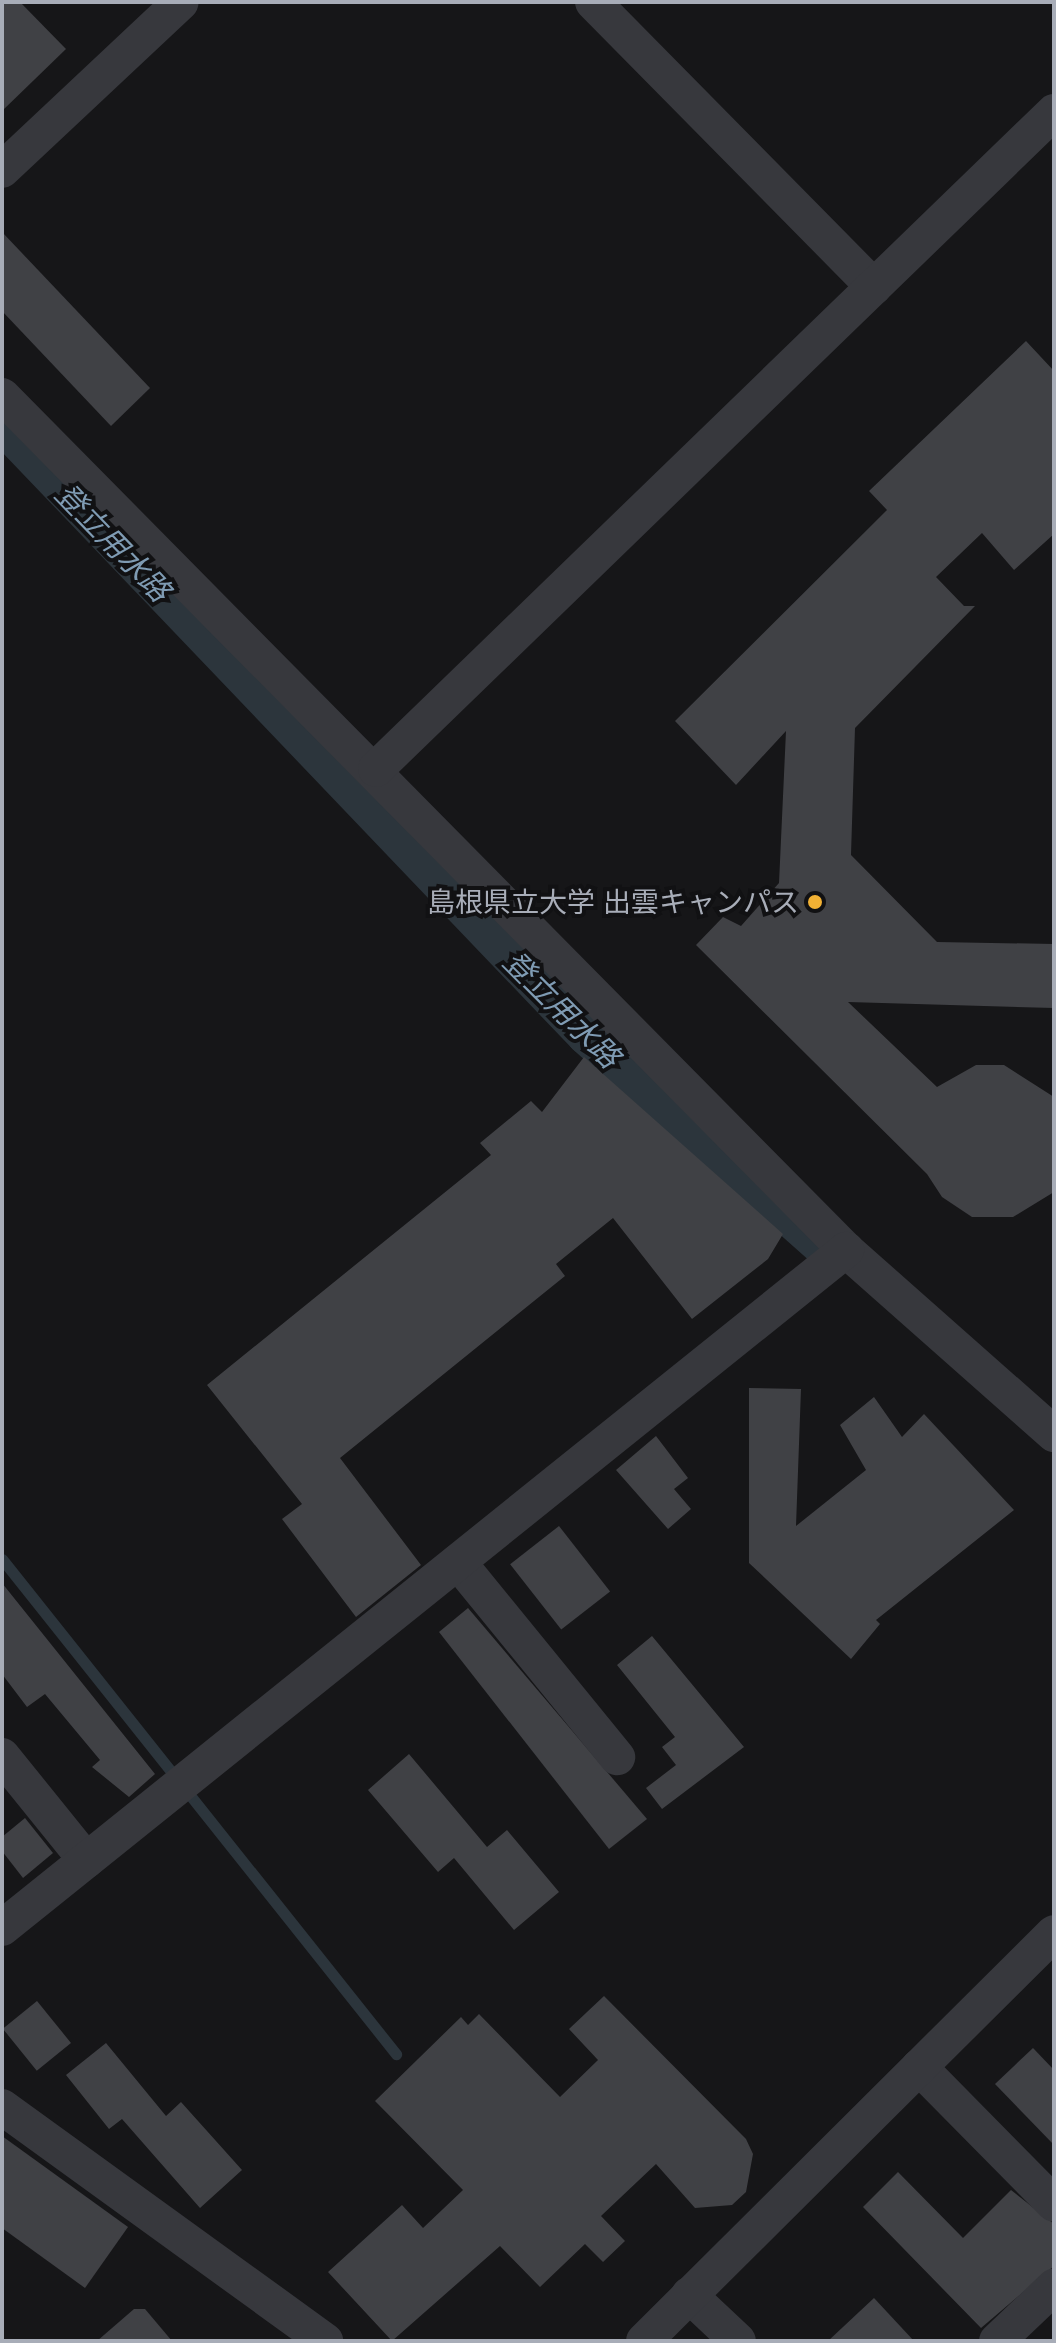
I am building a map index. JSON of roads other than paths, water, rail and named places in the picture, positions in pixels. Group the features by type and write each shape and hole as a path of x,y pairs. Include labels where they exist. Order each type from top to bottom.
{"street":[{"path":"2,170 181,2"},
{"path":"593,2 874,287"},
{"path":"376,769 1054,112"},
{"path":"2,396 376,769 846,1250 1054,1434"},
{"path":"2,1928 846,1250"},
{"path":"458,1562 617,1757"},
{"path":"2,1756 86,1860"},
{"path":"644,2341 1054,1933"},
{"path":"919,2067 1054,2204"},
{"path":"2,2107 325,2341"},
{"path":"997,2341 1054,2287"},
{"path":"689,2295 738,2341"}],"waterway":[{"name":"登立用水路","path":"2,426 585,1036 829,1254"},
{"path":"2,1559 396,2054"}],"place":[{"name":"島根県立大学 出雲キャンパス","path":"815,902"}]}
